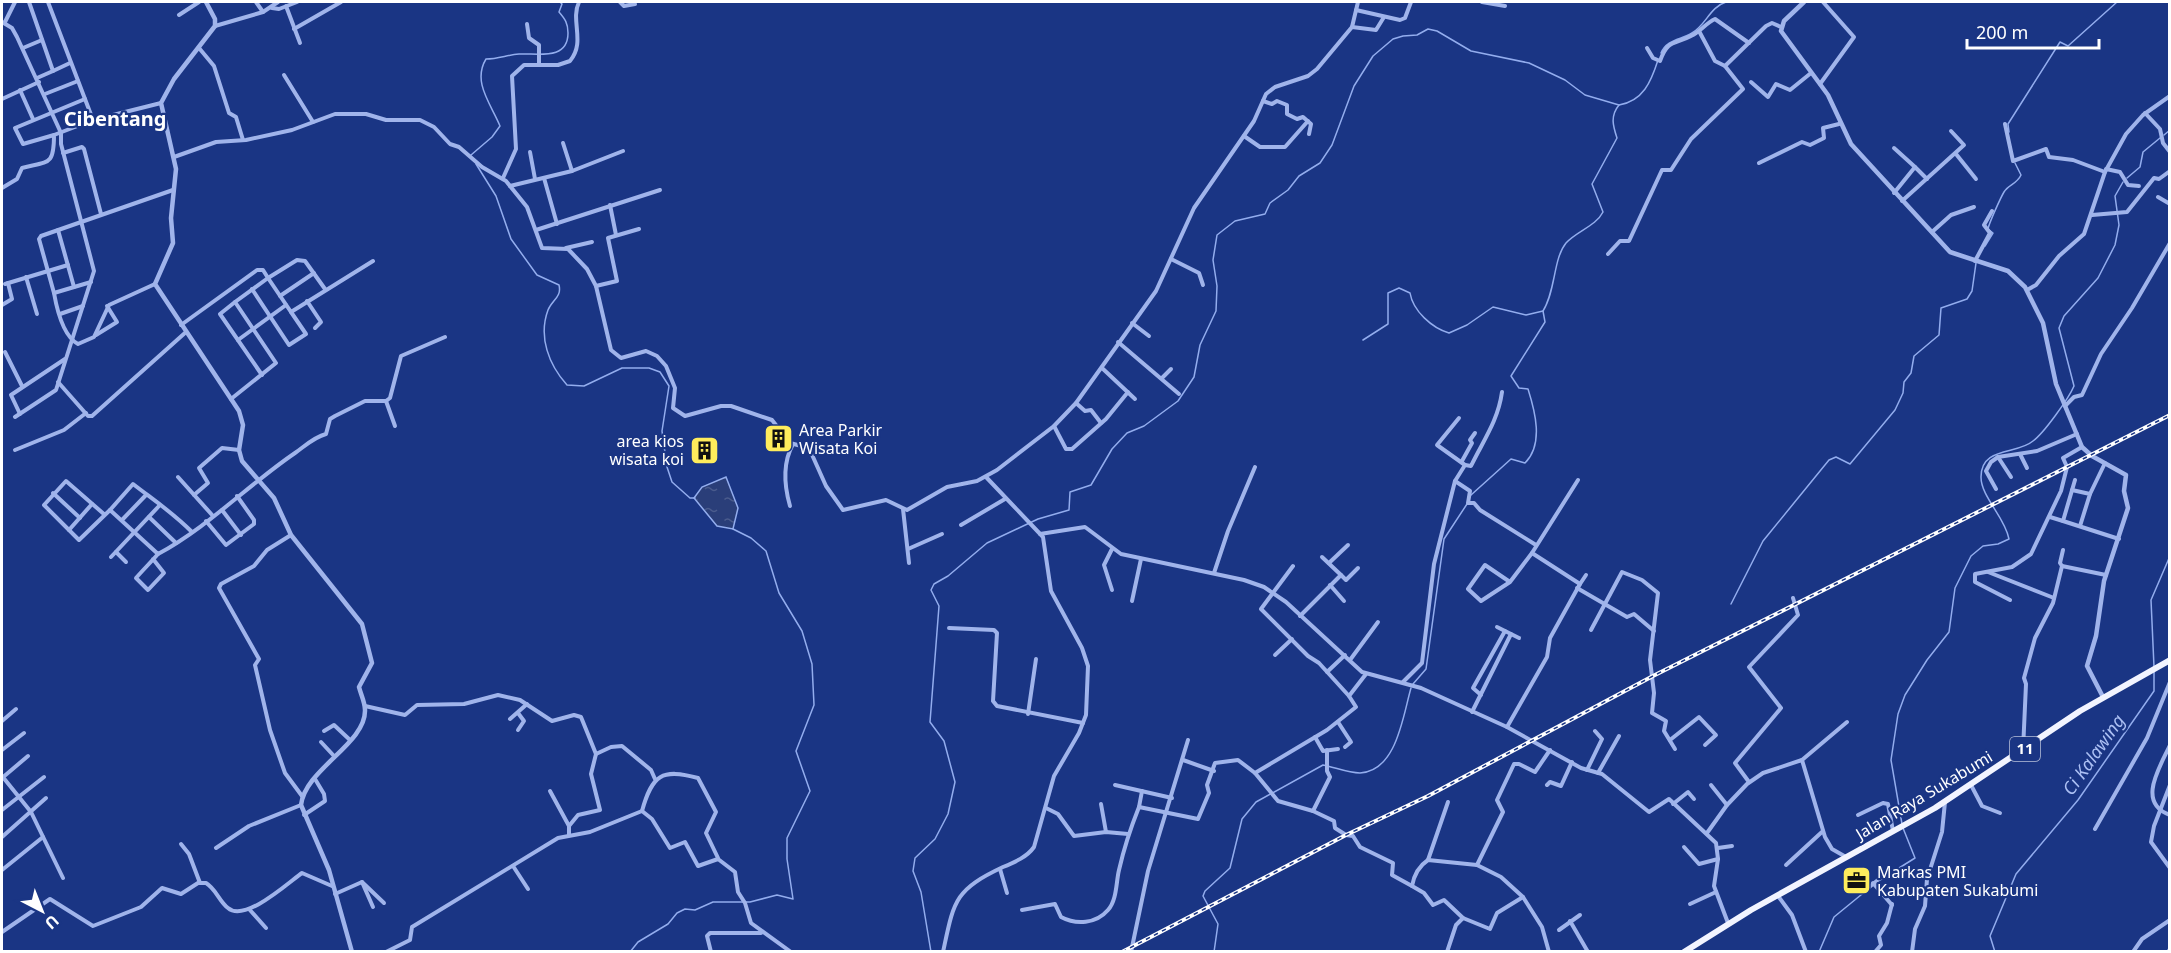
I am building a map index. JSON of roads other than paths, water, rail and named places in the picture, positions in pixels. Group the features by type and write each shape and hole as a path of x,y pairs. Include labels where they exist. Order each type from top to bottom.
{"highway":[{"name":"Jalan Raya Sukabumi","path":"1728,923 1946,802 2103,697 2167,662"},
{"name":"11","path":"1684,951 1728,923"}],"street":[{"path":"16,2 3,22 23,48 61,133 63,153 94,270 92,282 55,391 17,415 10,396 66,358"},
{"path":"29,2 53,71"},
{"path":"48,2 93,120"},
{"path":"179,15 199,2"},
{"path":"96,335 107,306 155,284 173,243 173,190 176,170 161,103 174,79 215,26 215,19 206,2"},
{"path":"256,2 263,12"},
{"path":"215,26 263,12 278,2"},
{"path":"271,7 286,6 297,2"},
{"path":"294,29 341,2"},
{"path":"503,178 516,149 512,76 521,66 564,64 574,56 578,40 576,9 579,2"},
{"path":"620,2 624,6 635,4"},
{"path":"566,248 587,269 596,286 612,352 621,358 645,351 660,358 674,384 673,408 679,414 685,416 720,406 731,406 772,420 793,444 806,446 811,450 824,482 843,510 886,500 903,509 911,508 947,487 977,482 986,477 1054,426 1076,403 1155,291 1194,208 1221,165 1244,136 1271,89 1313,72 1352,27 1358,2"},
{"path":"1356,10 1403,19 1412,2"},
{"path":"1482,2 1505,6"},
{"path":"1781,27 1804,2"},
{"path":"1820,84 1854,38 1823,2"},
{"path":"286,6 300,43"},
{"path":"1352,27 1377,30 1384,17"},
{"path":"1647,48 1653,58 1660,61 1669,45 1716,20 1749,43"},
{"path":"527,24 529,38 539,45 539,65"},
{"path":"1725,66 1770,24 1781,27 1829,98 1839,124 1854,148 1894,193 1952,254 2008,271 2027,290 2043,323 2056,384 2082,447 2092,456 2122,471 2127,477 2124,491 2128,505 2106,575 2096,636 2087,666 2103,697"},
{"path":"1608,254 1620,241 1629,241 1662,170 1671,170 1698,131 1743,89 1725,66 1715,61 1699,31"},
{"path":"23,48 42,40"},
{"path":"199,48 214,66 229,113 236,117 243,140"},
{"path":"2,99 70,63"},
{"path":"1751,82 1768,97 1776,84 1790,90 1811,74"},
{"path":"284,75 313,122"},
{"path":"45,94 78,81"},
{"path":"21,90 33,119"},
{"path":"2027,290 2038,282 2059,256 2079,240 2092,215 2105,170 2124,136 2145,113 2169,96"},
{"path":"85,99 15,128 23,144 61,133 93,120 161,103"},
{"path":"1263,101 1286,105 1287,114 1308,121 1312,126 1309,134"},
{"path":"174,157 216,142 243,140 292,130 348,113 366,114 386,120 420,120 434,127 449,142 464,150 486,169 503,178 527,207 542,249 551,251 592,242"},
{"path":"2145,113 2160,129 2163,143 2169,152"},
{"path":"1244,136 1260,147 1286,147 1308,121"},
{"path":"1759,163 1802,142 1810,145 1820,141 1824,137 1823,128 1839,124"},
{"path":"2005,124 2013,161 2046,149 2049,157 2073,160 2122,174 2128,185 2139,186"},
{"path":"1902,201 1956,154 1964,143 1951,131"},
{"path":"2,188 17,179 22,168 50,161 53,157 54,135"},
{"path":"563,143 572,171"},
{"path":"63,153 84,148 101,214"},
{"path":"1894,148 1927,179"},
{"path":"510,186 572,171 623,151"},
{"path":"530,152 535,179"},
{"path":"1956,154 1976,179"},
{"path":"1894,193 1915,167"},
{"path":"2092,215 2127,212 2155,178 2169,171"},
{"path":"544,178 557,224"},
{"path":"107,306 117,322 82,344 72,341 66,333 39,239 41,236 101,214 173,190"},
{"path":"536,230 660,190"},
{"path":"2158,198 2169,204"},
{"path":"610,205 616,235"},
{"path":"1932,232 1951,215 1974,207"},
{"path":"1976,262 1990,233 1984,225 1992,211"},
{"path":"596,286 617,281 607,239 639,229"},
{"path":"58,230 74,287"},
{"path":"2065,406 2074,397 2082,395 2101,354 2128,314 2169,243"},
{"path":"262,375 220,314 268,278 302,259 325,289"},
{"path":"1171,259 1199,273 1203,285"},
{"path":"291,312 374,261"},
{"path":"2,305 12,299 6,283 68,265"},
{"path":"181,325 256,270 263,270 306,334 291,345 269,317 252,289"},
{"path":"280,296 314,273"},
{"path":"26,277 37,314"},
{"path":"54,293 92,282"},
{"path":"155,284 231,399 243,425 238,450 242,461 273,498 291,535 362,624 372,663 359,687 365,706 361,725 315,778 302,796 301,805 329,870 334,895 352,951"},
{"path":"307,301 321,320 315,328"},
{"path":"231,399 274,367 276,361 235,302"},
{"path":"238,340 286,305"},
{"path":"60,314 84,306"},
{"path":"1132,322 1149,336"},
{"path":"58,382 91,417 186,332"},
{"path":"386,401 393,392 401,356 445,337"},
{"path":"1118,342 1179,394"},
{"path":"5,352 22,386"},
{"path":"1102,368 1135,399"},
{"path":"1162,378 1171,369"},
{"path":"1054,426 1068,450 1101,423 1128,392"},
{"path":"1459,418 1437,445 1471,466 1486,442 1499,409 1502,392"},
{"path":"153,559 164,572 148,590 136,578 153,559 158,554 222,510 258,479 315,439 325,435 330,420 341,412 365,401 386,401"},
{"path":"386,401 395,426"},
{"path":"1076,403 1085,411 1091,410 1101,423"},
{"path":"15,450 64,430 86,413"},
{"path":"1402,683 1422,663 1434,564 1455,482 1472,443 1470,440 1475,433"},
{"path":"1996,489 1986,471 1990,462 1998,457 2042,449 2077,434"},
{"path":"790,506 786,492 785,461 793,444"},
{"path":"2010,600 1974,581 1976,572 2012,567 2025,560 2038,543 2050,517 2067,467 2063,458 2082,447"},
{"path":"194,495 208,483 199,468 222,448 238,450"},
{"path":"2020,454 2027,468"},
{"path":"1998,457 2011,477"},
{"path":"2080,526 2090,494 2105,463"},
{"path":"1214,573 1228,531 1255,467"},
{"path":"178,477 213,516"},
{"path":"943,951 958,897 971,884 1032,850 1054,776 1083,723 1088,705 1086,660 1051,591 1044,541 986,477"},
{"path":"1510,582 1485,565 1468,588 1480,601 1510,582 1532,553 1578,480"},
{"path":"2063,521 2075,480"},
{"path":"105,515 66,481 53,493 44,507 81,540 110,510 133,484 159,506 166,506 192,532"},
{"path":"1455,482 1470,491 1468,503 1474,503 1480,510 1536,545"},
{"path":"2072,489 2090,494"},
{"path":"53,493 80,518"},
{"path":"122,521 146,495"},
{"path":"206,521 226,545 241,535 255,522 237,496"},
{"path":"961,525 1005,499"},
{"path":"69,530 92,504"},
{"path":"111,557 159,506"},
{"path":"903,509 909,563"},
{"path":"110,510 158,554"},
{"path":"222,510 241,535"},
{"path":"149,517 176,543"},
{"path":"2050,517 2119,539"},
{"path":"1040,534 1085,527 1112,549 1141,560 1253,582 1274,593 1366,674 1421,688 1507,727 1587,770 1598,773 1649,812 1666,799 1716,841 1718,859 1714,884 1728,923"},
{"path":"908,549 942,534"},
{"path":"291,535 267,550 256,564 221,584 219,588 259,659 255,665 270,730 285,773 302,796"},
{"path":"1329,563 1348,545"},
{"path":"1112,549 1104,565 1106,578 1112,590"},
{"path":"2023,750 2026,684 2024,678 2035,638 2046,620 2054,598 2062,566 2060,563 2063,550"},
{"path":"116,552 126,562"},
{"path":"1532,553 1627,617 1634,614 1654,631"},
{"path":"1322,557 1346,580 1358,568"},
{"path":"1132,601 1141,560"},
{"path":"1255,773 1338,722 1356,707 1327,672 1261,609 1293,566"},
{"path":"2062,566 2106,575"},
{"path":"1591,630 1623,572 1642,580 1658,595 1654,609 1650,660 1654,693 1651,712 1666,721 1663,729 1675,748"},
{"path":"1988,572 2054,598"},
{"path":"1300,616 1341,575"},
{"path":"1507,727 1547,657 1550,638 1586,575"},
{"path":"1330,585 1344,601"},
{"path":"1749,782 1735,763 1781,708 1749,667 1798,615 1792,598"},
{"path":"1350,660 1378,622"},
{"path":"1497,627 1519,638"},
{"path":"949,628 996,631 998,637 994,703 1028,714 1083,723"},
{"path":"1481,695 1473,688 1504,631"},
{"path":"1472,712 1511,634"},
{"path":"1275,655 1292,639"},
{"path":"1327,672 1345,656"},
{"path":"1028,714 1036,658"},
{"path":"1349,696 1366,674"},
{"path":"2096,829 2147,738 2169,682"},
{"path":"365,706 405,715 417,705 464,704 498,695 527,704 552,721 574,715 581,717 596,754 591,774 600,810 578,815 569,826"},
{"path":"510,719 527,704"},
{"path":"2,721 16,709"},
{"path":"518,713 524,721 518,730"},
{"path":"1670,740 1699,717 1716,735 1706,745"},
{"path":"1338,722 1351,742 1345,747"},
{"path":"1707,833 1727,805 1749,782 1773,769 1802,760 1847,722"},
{"path":"324,731 334,724 350,740"},
{"path":"1587,770 1602,739 1595,731"},
{"path":"2,750 24,733"},
{"path":"1598,773 1619,736"},
{"path":"1315,737 1322,751 1338,749"},
{"path":"1131,951 1148,871 1188,740"},
{"path":"321,742 334,756"},
{"path":"2169,745 2154,780 2153,803 2159,811 2169,815"},
{"path":"596,754 611,747 622,746 651,770 655,780"},
{"path":"1313,811 1330,777 1327,771 1327,750"},
{"path":"1477,865 1503,812 1497,800 1514,765 1518,764 1535,772 1550,750"},
{"path":"28,756 2,777 31,812 63,878"},
{"path":"1139,807 1198,819 1209,794 1207,784 1217,762 1234,759 1245,764 1255,773 1275,799 1313,811 1334,821 1335,828 1346,835 1353,836 1360,847 1393,863 1392,875 1424,893 1433,905 1444,900 1463,918 1490,929 1499,912 1523,897"},
{"path":"1183,760 1214,771"},
{"path":"1802,760 1823,831 1832,849 1847,857"},
{"path":"1547,785 1550,782 1561,786 1572,762"},
{"path":"642,811 649,788 663,774 676,773 701,780 716,812 706,833 718,859 733,869 738,892 744,901 749,920 762,933 791,951"},
{"path":"2,810 44,777"},
{"path":"304,815 325,801 315,778"},
{"path":"1971,784 1983,807 2000,813"},
{"path":"1115,785 1172,798"},
{"path":"1711,785 1727,805"},
{"path":"2169,785 2151,842 2169,868"},
{"path":"550,791 569,826 569,835"},
{"path":"1022,910 1055,904 1062,918 1077,923 1092,920 1106,912 1110,907 1128,834 1139,807 1142,792"},
{"path":"1673,804 1687,792 1694,799"},
{"path":"2,837 46,798"},
{"path":"1412,886 1418,870 1428,860 1448,802"},
{"path":"1912,951 1916,940 1915,930 1924,909 1927,879 1942,832 1946,802"},
{"path":"1858,815 1883,803 1888,804 1895,831"},
{"path":"1101,804 1106,831"},
{"path":"216,848 249,826 301,805"},
{"path":"1046,808 1058,814 1072,836 1082,837 1106,831 1128,834"},
{"path":"386,951 410,941 412,927 558,838 590,832 642,811"},
{"path":"642,811 652,819 670,848 685,842 698,866 718,859"},
{"path":"1786,866 1823,831"},
{"path":"2,870 43,837"},
{"path":"181,844 189,854 200,883"},
{"path":"1718,848 1732,846"},
{"path":"1684,847 1699,864 1718,859"},
{"path":"1428,860 1477,865 1501,877 1523,897 1542,927 1549,951"},
{"path":"513,866 528,889"},
{"path":"1000,869 1007,893"},
{"path":"2,932 50,899 93,926 146,904 159,889 182,894 200,883 210,885 232,911 249,909 273,896 302,873 332,886"},
{"path":"1868,888 1878,880"},
{"path":"334,895 362,882"},
{"path":"362,882 369,886 384,903"},
{"path":"362,882 373,907"},
{"path":"1874,884 1892,904 1887,923 1879,936 1881,945 1875,951"},
{"path":"1690,904 1716,892"},
{"path":"1778,896 1792,915 1805,950 1811,951"},
{"path":"249,909 266,928"},
{"path":"1559,930 1580,915"},
{"path":"1447,951 1457,923 1463,918"},
{"path":"2133,951 2142,939 2169,920"},
{"path":"1570,921 1588,951"},
{"path":"711,951 707,936 710,933 762,933"}],"water":[{"path":"726,477 738,508 733,529 717,526 694,498 702,487"}],"waterway":[{"path":"471,155 492,137 500,126 482,85 482,68 486,59 519,54 550,54 563,48 567,42 568,30 566,21 559,12 562,4 560,2"},
{"path":"1661,53 1671,42 1697,30 1716,8 1726,2"},
{"path":"2009,132 2008,124 2060,42 2068,46 2117,2"},
{"path":"931,952 921,892 913,871 915,858 935,839 948,814 955,782 944,741 930,722 939,606 931,590 934,584 948,576 987,543 1038,519 1069,510 1070,492 1091,485 1112,449 1127,433 1144,426 1178,401 1194,377 1200,345 1216,311 1217,286 1213,260 1217,235 1235,221 1265,214 1270,203 1288,190 1299,176 1320,163 1332,145 1354,86 1373,56 1393,39 1417,35 1428,29 1437,31 1471,51 1529,63 1565,80 1585,95 1619,105"},
{"path":"1363,340 1388,324 1388,293 1399,288 1410,293 1415,306 1424,318 1449,333 1467,325 1493,307 1526,315 1543,311 1550,294 1559,257 1566,243 1596,221 1603,212 1592,184 1617,138 1613,121 1614,113 1619,105 1634,99 1645,89 1658,60"},
{"path":"2164,135 2170,130"},
{"path":"2127,178 2140,167 2143,152 2160,138"},
{"path":"1985,246 1993,233 1988,229 2002,195 2021,175 2015,163"},
{"path":"476,164 496,196 511,239 537,275 559,285 558,296 548,310 544,330 547,350 555,369 567,385 584,386 622,368 649,368 660,372 669,386 662,431 667,467 672,482 690,498 695,498"},
{"path":"1902,824 1891,760 1898,714 1905,695 1927,660 1949,632 1955,588 1971,556 1983,546 1998,544 2009,539 1982,485 1983,467 1993,456 2026,445 2038,437 2056,415 2074,386 2059,328 2064,316 2098,278 2115,245 2119,225 2115,196 2123,182"},
{"path":"1731,604 1763,541 1829,460 1836,457 1850,464 1895,410 1903,393 1904,382 1911,373 1914,356 1939,335 1941,308 1967,299 1972,291 1976,263"},
{"path":"1471,495 1511,459 1525,463 1531,455 1536,437 1533,407 1528,389 1519,388 1511,376 1545,322 1543,311"},
{"path":"1413,684 1426,669 1444,539 1467,504"},
{"path":"630,952 638,942 668,924 677,913 685,909 695,910 713,902 750,902 777,895 793,899 787,859 787,838 810,791 796,751 814,705 812,664 802,631 779,593 766,551 751,538 733,529"},
{"name":"Ci Kalawing","path":"2154,667 2151,600 2170,556"},
{"name":"Ci Kalawing","path":"1995,952 1990,936 2016,874 2078,800 2154,691 2154,672"},
{"path":"1214,952 1218,924 1203,896 1205,891 1230,868 1242,819 1256,802 1323,765 1360,773 1372,770 1382,763 1396,740 1411,688"},
{"path":"1880,880 1915,858 1903,828"},
{"path":"1819,952 1834,917 1867,890"}],"railway":[{"path":"1122,952 1346,835 1428,796 1653,676 2170,415"}],"place":[{"name":"Area Parkir Wisata Koi","path":"778,439"},
{"name":"area kios wisata koi","path":"705,450"},
{"name":"Markas PMI Kabupaten Sukabumi","path":"1856,881"}],"district":[{"name":"Cibentang","path":"115,119"}]}
